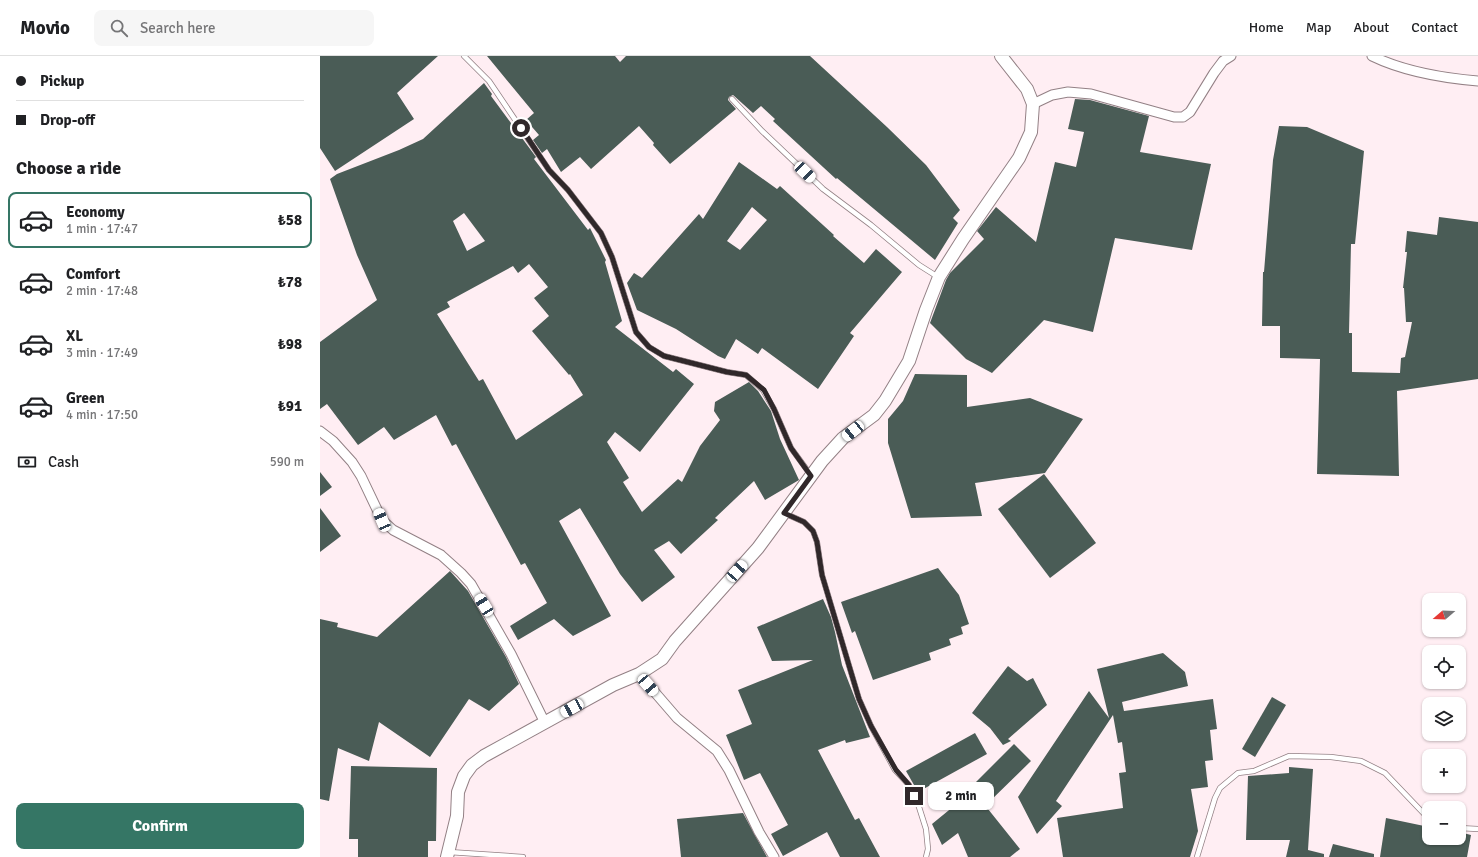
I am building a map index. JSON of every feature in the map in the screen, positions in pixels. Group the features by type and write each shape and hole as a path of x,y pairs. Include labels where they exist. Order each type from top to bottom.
{"street":[{"path":"448,854 457,816 458,792 464,776 472,765 484,756 614,685 639,674 662,658 675,641 758,548 822,461 843,438 874,415 885,401 909,361 939,277 963,239 1019,158 1031,132 1033,104 1027,89 1001,56"},
{"path":"1033,104 1052,96 1068,92 1091,94 1174,118 1183,117 1190,112 1203,88 1223,61 1231,56"},
{"path":"1372,56 1382,61 1417,72 1478,81"},
{"path":"320,430 333,440 358,471 382,520 393,530 441,555 471,584 511,654 545,723"},
{"path":"639,674 677,718 717,751 729,770 759,832 774,857"}],"lane":[{"path":"464,56 489,80 549,170 568,190 601,233 612,257 636,332 649,347 664,356 727,372 746,375 764,390 791,448 811,476"},
{"path":"732,99 762,132 823,189 871,225 919,265 939,277"},
{"path":"784,513 804,522 813,531 817,542 822,575 859,699 871,726 896,770 909,785 919,807 926,829 928,849 926,857"},
{"path":"1198,857 1215,798 1220,788 1238,773 1254,770 1289,756 1331,757 1361,761 1385,772 1422,812"},
{"path":"1466,828 1478,829"},
{"path":"448,854 523,857"}],"building":[{"path":"320,56 438,56 397,93 414,119 335,171 320,148"},
{"path":"487,56 615,56 620,62 626,56 810,56 926,165 960,210 953,218 958,223 935,260 837,178 836,179 773,121 775,119 761,106 753,113 733,95 729,97 728,100 736,109 670,164 639,126 591,169 580,157 561,172 547,149 542,153 533,140 539,135 526,120 534,113"},
{"path":"484,83 492,94 491,96 536,157 534,159 588,230 590,228 606,260 605,262 622,321 615,327 673,372 676,369 694,384 640,452 615,432 607,442 629,478 623,482 642,512 678,479 682,482 700,446 720,420 714,411 715,402 749,382 758,391 771,411 780,439 799,480 765,500 754,481 715,518 718,520 681,554 669,541 654,550 675,577 642,602 620,574 580,508 559,521 611,616 573,636 554,619 518,640 510,626 547,603 525,563 521,565 456,444 452,446 436,415 394,440 384,427 358,445 327,404 320,409 320,342 377,300 357,255 330,179 337,174 423,139","holes":["464,213 485,241 467,251 453,221","529,264 548,287 534,298 549,316 532,331 569,375 570,374 583,395 516,440 483,379 479,381 437,314 450,307 447,302 513,266 518,273"]},
{"path":"1075,99 1090,100 1149,116 1140,152 1211,164 1192,250 1115,238 1093,332 1044,320 992,373 966,359 930,323 946,280 950,273 984,239 977,231 996,207 1036,242 1055,162 1076,167 1084,132 1068,129"},
{"path":"1279,126 1307,127 1364,151 1355,244 1351,244 1349,333 1352,333 1352,372 1400,373 1401,358 1405,357 1412,322 1406,322 1403,288 1407,252 1405,252 1407,231 1437,235 1439,217 1478,222 1478,379 1397,391 1399,476 1317,474 1320,359 1280,358 1280,326 1262,326 1263,272 1273,160"},
{"path":"739,162 777,189 780,186 864,263 876,249 902,272 850,333 854,336 818,389 762,348 758,354 736,339 725,359 676,329 637,310 627,283 634,273 642,278 699,214 703,219","holes":["752,207 767,220 740,250 727,241"]},
{"path":"915,374 967,375 967,407 1030,398 1083,419 1045,473 975,483 982,516 911,518 888,443 888,419 903,401"},
{"path":"320,472 332,487 320,496"},
{"path":"1044,474 1096,543 1050,578 998,509"},
{"path":"320,508 341,536 320,552"},
{"path":"938,568 959,595 969,624 961,627 963,634 949,639 951,645 929,653 931,660 873,680 855,631 852,633 841,602"},
{"path":"450,571 468,591 506,657 519,684 489,711 469,699 430,757 379,722 369,761 338,748 329,801 320,799 320,619 338,623 337,627 377,637"},
{"path":"823,599 831,617 842,665 870,737 846,743 845,740 818,750 855,820 859,818 880,857 840,857 827,832 783,856 771,834 788,825 760,773 744,780 726,735 752,724 738,690 813,660 772,661 757,627"},
{"path":"1163,653 1185,672 1188,686 1122,702 1124,711 1213,699 1217,729 1210,730 1213,760 1205,761 1208,787 1191,789 1198,831 1190,857 1063,857 1057,818 1123,808 1119,773 1126,772 1122,742 1118,743 1113,715 1056,801 1062,806 1037,834 1018,797 1089,691 1109,718 1097,669"},
{"path":"1008,666 1027,681 1033,678 1047,705 1008,739 1011,741 1003,745 990,728 972,713"},
{"path":"1272,697 1286,705 1255,757 1242,749"},
{"path":"975,733 987,754 918,792 906,771"},
{"path":"1014,744 1031,761 986,805 1020,849 1010,857 968,857 958,833 942,845 932,824 976,788 973,785"},
{"path":"351,766 437,768 436,841 428,841 428,857 358,857 358,839 349,839"},
{"path":"1289,767 1313,769 1308,850 1324,854 1324,857 1286,857 1290,840 1246,840 1248,776 1289,773"},
{"path":"743,813 767,857 681,857 677,819"},
{"path":"1386,818 1422,826 1422,845 1466,845 1466,834 1471,835 1467,857 1380,857"},
{"path":"1333,844 1374,854 1374,857 1329,857"}],"route":[{"path":"521,128 549,170 568,190 601,233 612,257 636,332 649,347 664,356 727,372 746,375 764,390 791,448 811,476 784,513 804,522 813,531 817,542 822,575 859,699 871,726 896,770 909,785 914,796"}]}
